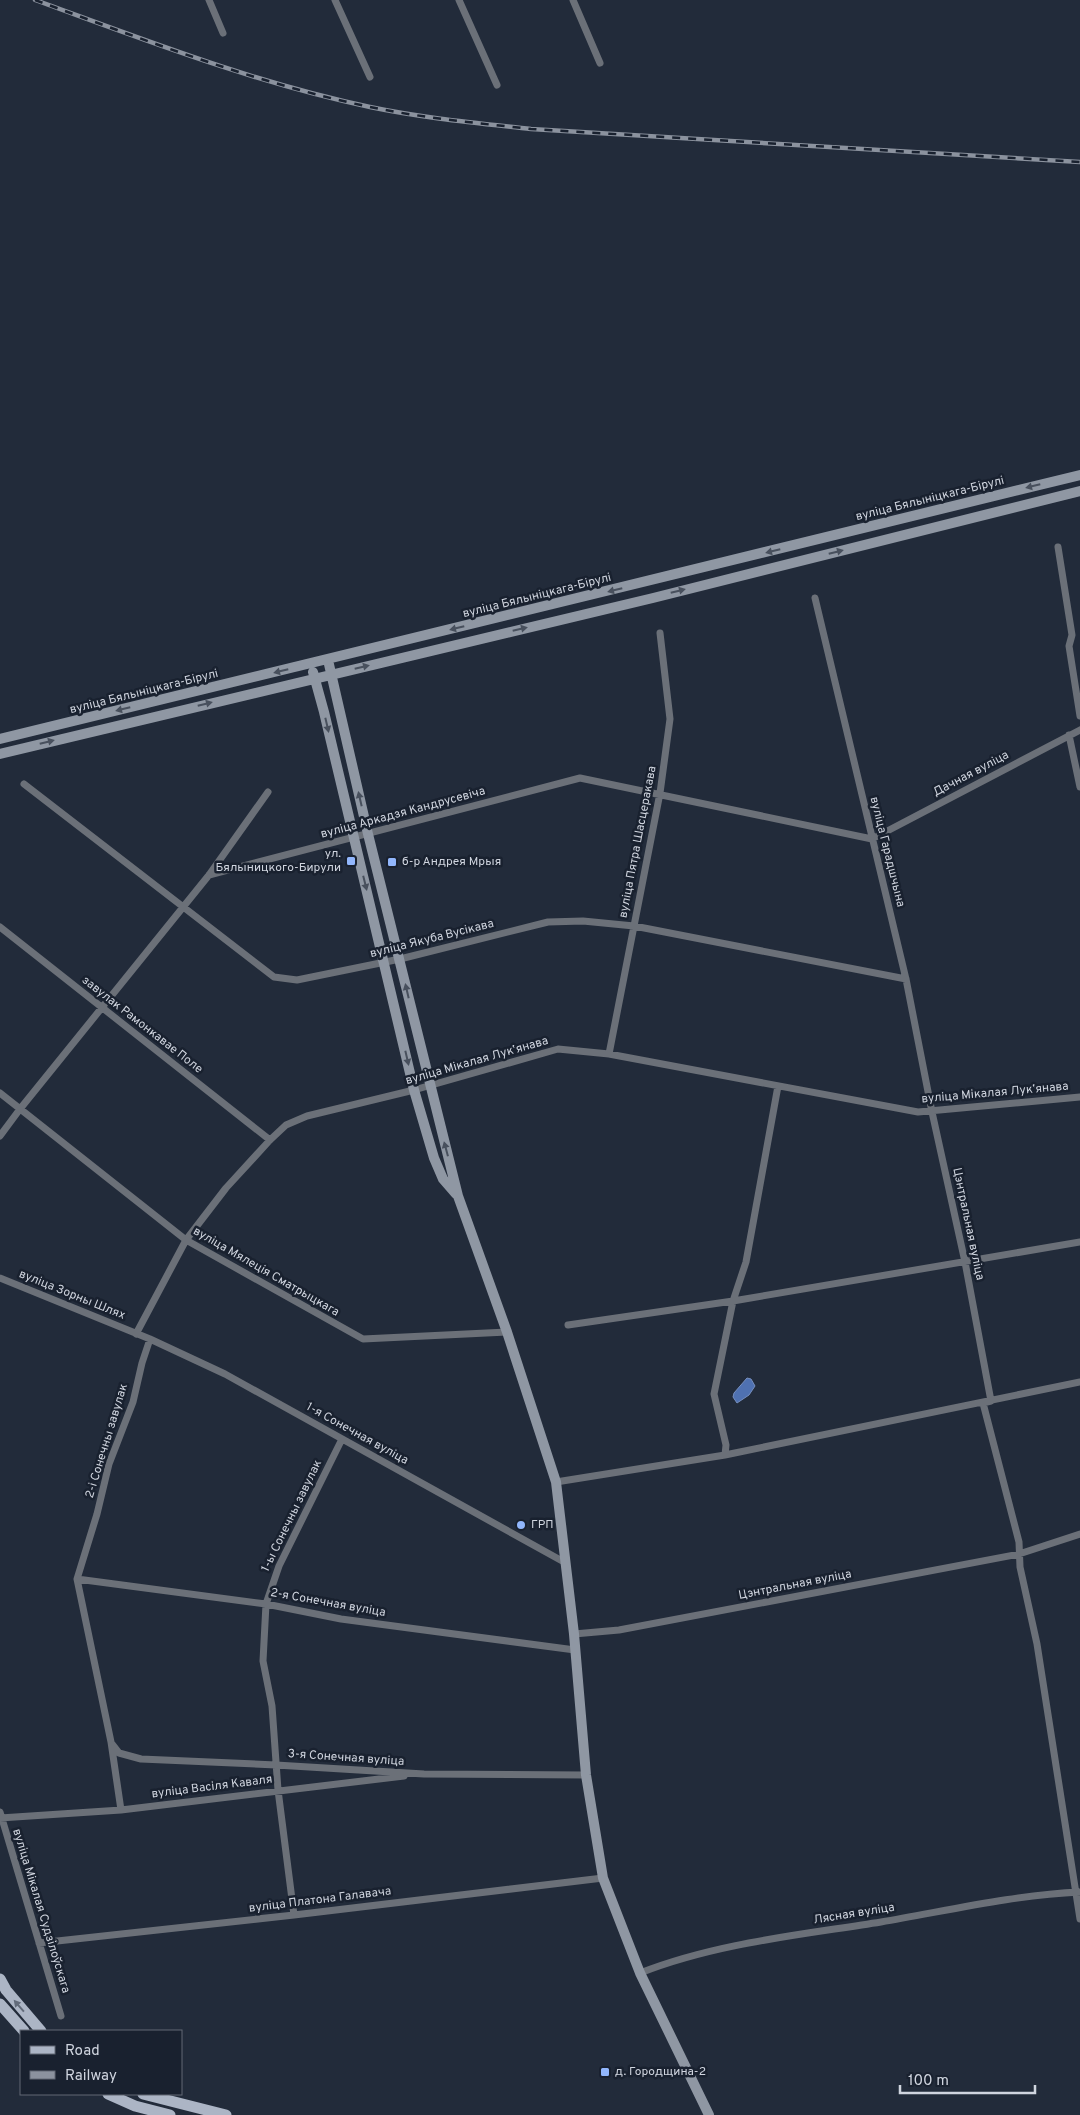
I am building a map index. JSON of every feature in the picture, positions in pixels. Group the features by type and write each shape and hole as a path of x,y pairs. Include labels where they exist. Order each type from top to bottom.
{"main road":[{"name":"вуліца Бялыніцкага-Бірулі","path":"0,739 1080,475"},
{"name":"вуліца Бялыніцкага-Бірулі","path":"0,754 653,598 1080,491"},
{"path":"328,660 429,1086 458,1196 507,1332 556,1482 574,1634 586,1775 603,1878 640,1973 709,2115"},
{"path":"310,664 324,712 414,1090 434,1158 443,1179 458,1196"},
{"path":"0,1979 6,1990 40,2030"},
{"path":"0,2004 23,2030"},
{"path":"110,2095 136,2106 170,2115"},
{"path":"147,2095 226,2115"}],"street":[{"path":"209,0 224,33"},
{"path":"335,0 370,77"},
{"path":"459,0 497,85"},
{"path":"573,0 600,63"},
{"path":"1058,547 1072,635 1069,646 1080,716"},
{"name":"вуліца Гарадшчына","path":"815,598 906,979 932,1112"},
{"name":"вуліца Пятра Шасцеракава","path":"609,1054 660,793 670,719 660,633"},
{"name":"Дачная вуліца","path":"872,839 1080,730"},
{"path":"1069,735 1080,788"},
{"name":"вуліца Аркадзя Кандрусевіча","path":"209,875 580,778 660,793 872,839"},
{"name":"вуліца Якуба Вусікава","path":"24,784 182,908 274,977 297,980 385,963 548,922 583,921 634,926 906,979"},
{"path":"0,1136 209,875 268,792"},
{"name":"завулак Рамонкавае Поле","path":"0,926 270,1140"},
{"name":"вуліца Мікалая Лукʼянава","path":"136,1334 186,1240 226,1188 286,1125 307,1116 429,1086 558,1049 609,1054 918,1112 1080,1097"},
{"path":"725,1455 726,1445 714,1394 733,1301 746,1262 778,1086"},
{"name":"вуліца Мялеція Сматрыцкага","path":"0,1093 186,1240 363,1339 507,1332"},
{"name":"Цэнтральная вуліца","path":"932,1112 965,1262 991,1401"},
{"path":"568,1325 733,1301 1080,1242"},
{"name":"вуліца Зорны Шлях","path":"0,1278 136,1334"},
{"name":"1-я Сонечная вуліца","path":"136,1334 246,1385 564,1562"},
{"name":"2-і Сонечны завулак","path":"77,1579 97,1514 109,1464 133,1402 150,1339"},
{"path":"556,1482 725,1455 1080,1382"},
{"path":"983,1403 1019,1542 1020,1567 1037,1644 1080,1919"},
{"name":"1-ы Сонечны завулак","path":"294,1915 278,1790 272,1706 263,1652 266,1604 279,1566 342,1439"},
{"name":"Цэнтральная вуліца","path":"574,1634 619,1630 1019,1554 1080,1534"},
{"path":"77,1579 111,1742 121,1810"},
{"name":"2-я Сонечная вуліца","path":"77,1579 266,1604 341,1619 575,1650"},
{"name":"3-я Сонечная вуліца","path":"111,1742 118,1753 141,1759 276,1764 424,1774 586,1775"},
{"name":"вуліца Васіля Каваля","path":"0,1816 121,1810 424,1774"},
{"name":"вуліца Мікалая Судзілоўскага","path":"0,1816 61,2016"},
{"name":"вуліца Платона Галавача","path":"39,1943 603,1878"},
{"name":"Лясная вуліца","path":"640,1973 671,1961 778,1938 1006,1901 1077,1892"}],"water":[{"path":"747,1378 751,1379 755,1386 749,1395 737,1403 733,1397 734,1393"}],"railway":[{"path":"35,0 242,73 327,97 410,114 531,129 1080,162"}],"place":[{"name":"ул. Бялыницкого-Бирули","path":"351,861"},
{"name":"б-р Андрея Мрыя","path":"392,862"},
{"name":"ГРП","path":"521,1525"},
{"name":"д. Городщина-2","path":"605,2072"}]}
